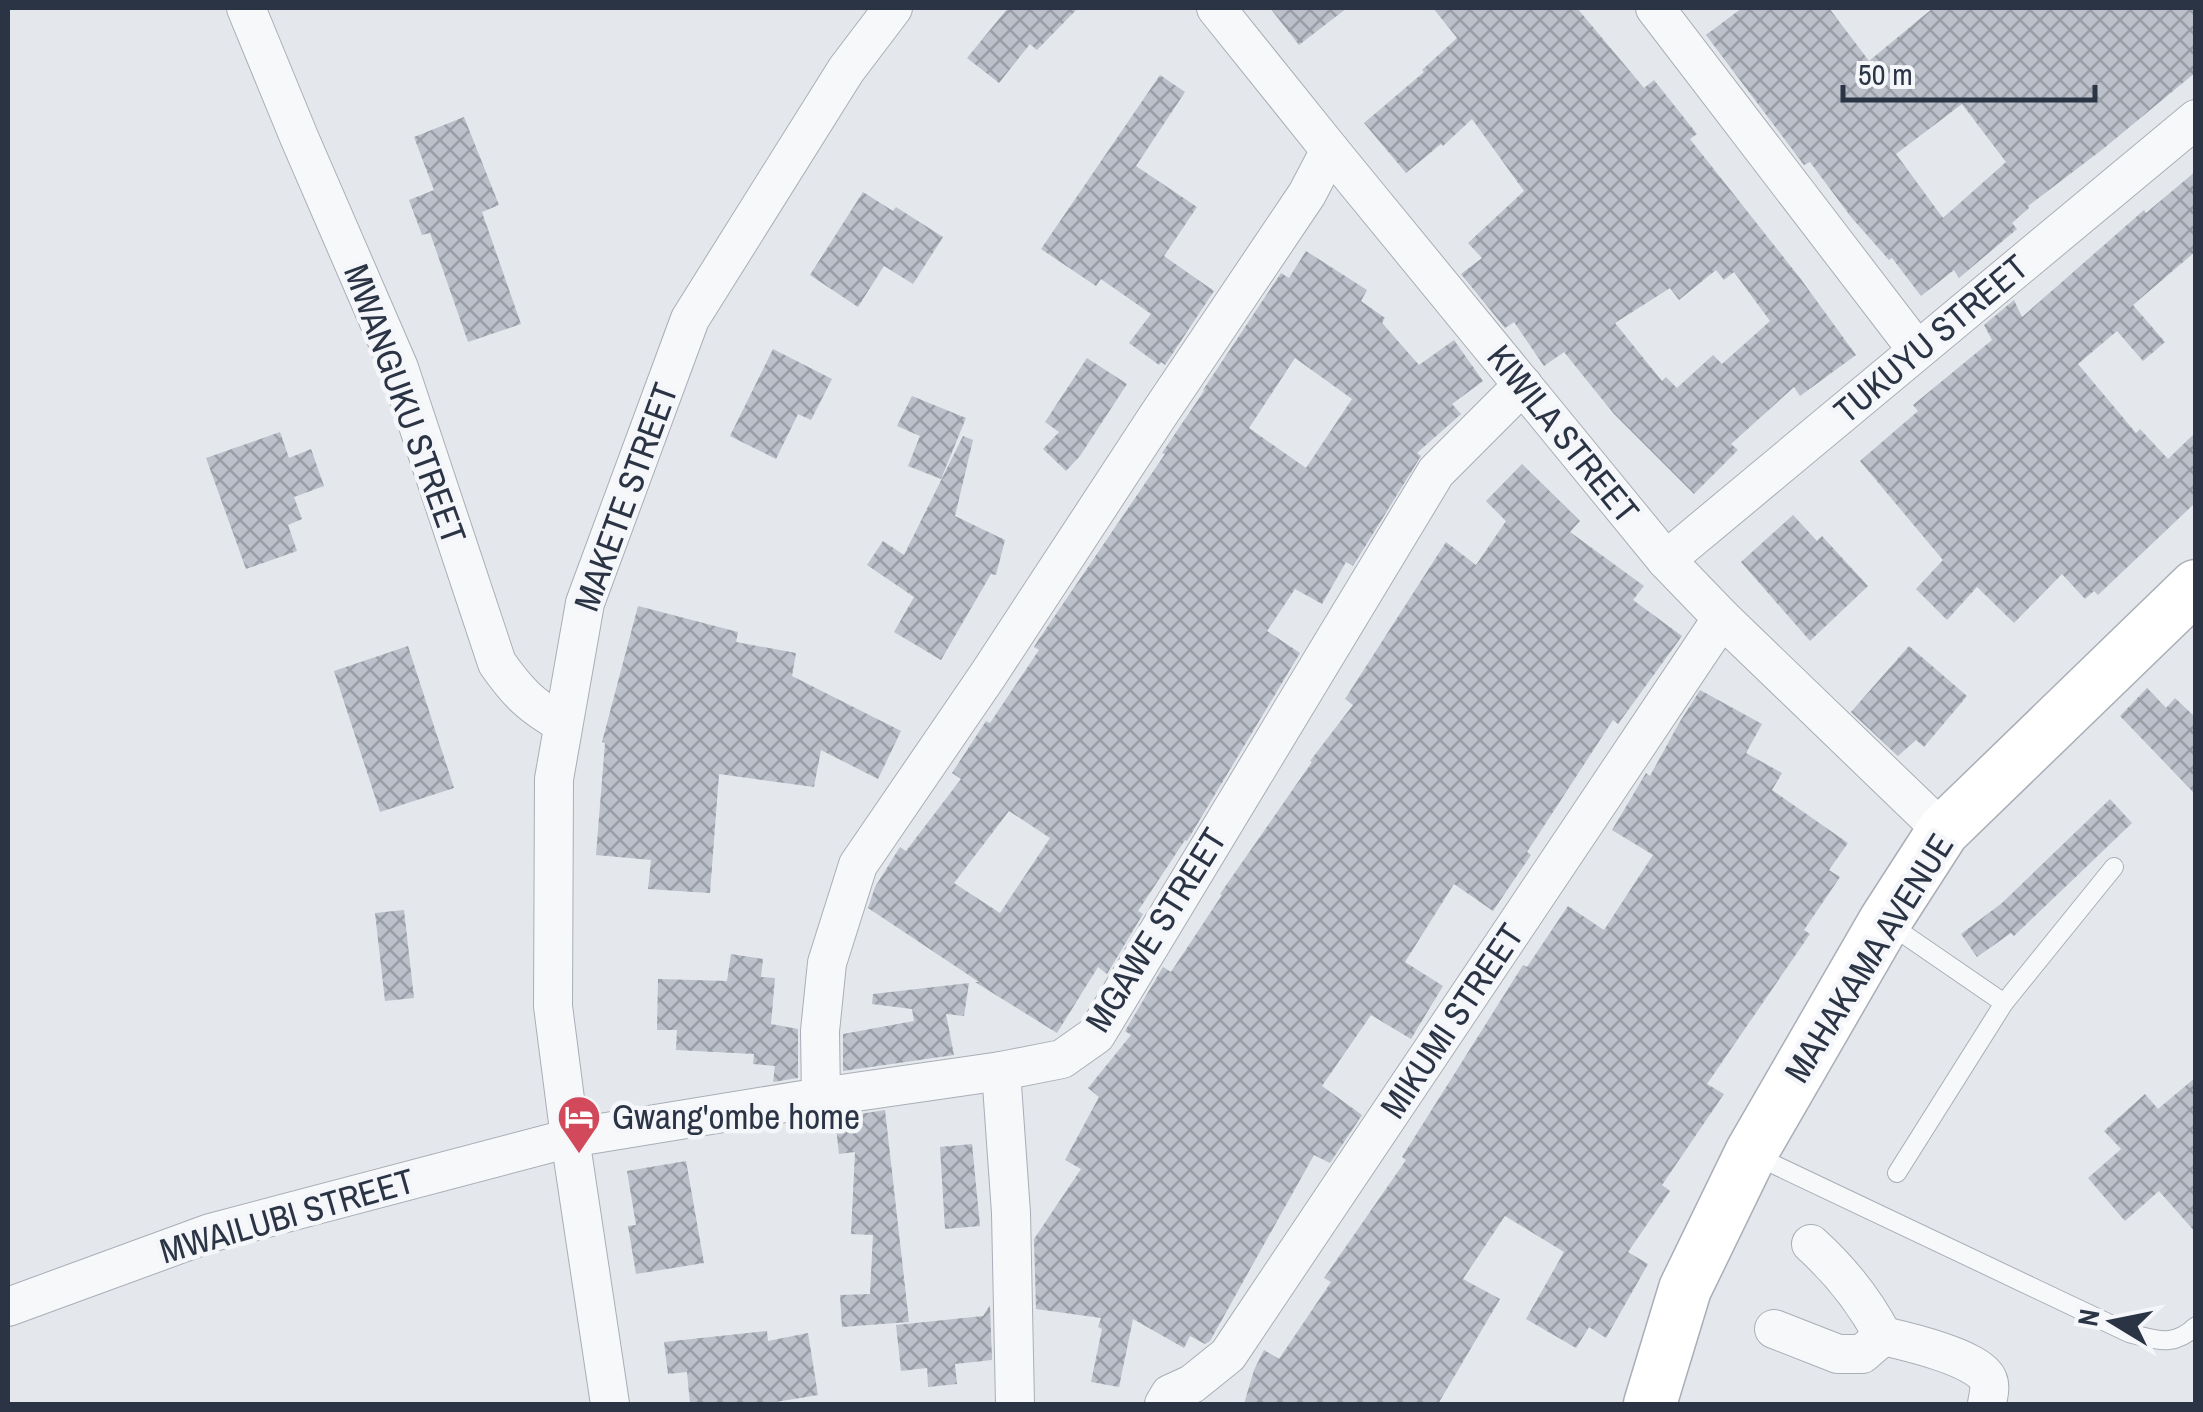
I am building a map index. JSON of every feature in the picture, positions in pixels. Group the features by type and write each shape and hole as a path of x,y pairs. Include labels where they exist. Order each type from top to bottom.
{"street":[{"name":"MWANGUKU STREET","path":"246,8 399,368 497,663 518,692 564,724"},
{"name":"MAKETE STREET","path":"610,1404 554,1006 554,779 585,603 690,319 836,86 893,8"},
{"name":"KIWILA STREET","path":"1216,8 1666,560 1943,831"},
{"path":"1654,8 1917,350"},
{"name":"TUKUYU STREET","path":"1666,560 2196,119"},
{"path":"820,1097 820,1032 827,964 858,865 1307,194 1330,150"},
{"name":"MGAWE STREET","path":"570,1138 1062,1060 1096,1034 1436,472 1523,386"},
{"name":"MAHAKAMA AVENUE","path":"1650,1404 1685,1289 1751,1154 1885,921 1943,831 2196,586"},
{"name":"MIKUMI STREET","path":"1164,1404 1170,1394 1192,1384 1228,1354 1722,618"},
{"path":"1001,1071 1011,1213 1015,1404"},
{"name":"MWAILUBI STREET","path":"8,1308 210,1232 570,1138"},
{"path":"1811,1244 1856,1292 1884,1336 1926,1346 1976,1367 1989,1381 1987,1404"},
{"path":"1774,1329 1838,1354 1862,1354 1884,1336"}],"lane":[{"path":"1897,1174 2004,1002 2114,867"},
{"path":"1885,921 2004,1002"},
{"path":"1751,1154 2129,1333 2165,1342 2196,1326"}],"building":[{"path":"1008,8 1078,8 1037,50 1030,44 999,83 967,58"},
{"path":"1270,8 1347,8 1299,45"},
{"path":"1433,8 1577,8 1644,88 1654,80 1697,134 1690,139 1856,355 1800,396 1794,387 1731,444 1738,450 1694,494 1614,414 1564,352 1544,366 1514,322 1505,328 1461,274 1482,258 1468,243 1524,191 1472,119 1406,173 1364,123 1457,38","holes":["1716,270 1724,280 1734,272 1770,321 1722,364 1713,355 1677,388 1666,377 1662,381 1615,323 1670,288 1679,300"]},
{"path":"1742,8 1829,8 1869,61 1933,8 2196,8 2196,72 2028,206 2012,223 2017,229 1959,278 1954,270 1921,296 1892,258 1889,260 1851,217 1810,162 1804,165 1706,35","holes":["1962,104 2006,162 1943,218 1896,154"]},
{"path":"1160,75 1185,92 1136,166 1197,207 1164,256 1214,291 1165,365 1159,365 1129,343 1151,314 1101,279 1096,286 1041,249"},
{"path":"464,117 499,205 482,212 521,324 468,342 430,233 422,235 409,200 434,190 414,137"},
{"path":"2196,171 2196,251 2133,305 2165,342 2143,361 2117,331 2078,364 2136,433 2140,429 2168,459 2196,432 2196,502 2098,595 2094,591 2085,599 2062,574 2014,623 1977,587 1947,620 1916,589 1943,560 1860,461 1918,411 1913,405 1992,340 1984,325 2014,300 2022,317 2144,210 2146,213"},
{"path":"863,192 893,211 896,207 943,237 913,284 884,266 858,307 810,275"},
{"path":"1306,251 1367,290 1361,301 1385,318 1382,323 1419,365 1454,340 1483,381 1452,404 1461,414 1417,453 1421,456 1353,566 1346,562 1322,604 1295,589 1267,631 1300,653 1187,841 1138,911 1143,914 1107,974 1098,967 1057,1033 868,908 875,887 900,847 906,851 961,779 952,773 1039,650 1034,647 1039,639 1165,454 1162,453 1281,273 1289,278","holes":["1295,358 1352,399 1306,468 1249,428","1009,811 1050,838 1000,913 954,883"]},
{"path":"773,349 832,379 811,420 798,414 776,459 730,436"},
{"path":"1087,358 1127,384 1066,471 1043,449 1059,432 1045,422"},
{"path":"912,396 966,418 941,479 908,466 920,436 897,426"},
{"path":"280,432 289,458 311,449 324,486 294,497 302,519 288,525 297,551 246,569 206,458"},
{"path":"963,436 973,440 955,516 1005,540 996,575 991,574 941,660 894,632 914,597 867,565 883,541 904,555"},
{"path":"1522,464 1580,521 1570,532 1644,586 1633,600 1682,636 1618,724 1613,720 1493,911 1454,884 1405,962 1443,986 1411,1039 1371,1015 1322,1086 1362,1115 1330,1163 1314,1155 1210,1341 1205,1344 1190,1336 1184,1348 1133,1319 1119,1387 1091,1382 1101,1318 1036,1309 1034,1239 1081,1169 1065,1160 1099,1097 1088,1088 1131,1035 1125,1031 1163,967 1171,972 1310,761 1353,705 1345,699 1446,542 1476,565 1506,521 1486,501"},
{"path":"1793,515 1817,541 1822,536 1868,586 1810,641 1741,562"},
{"path":"638,606 738,632 736,642 796,653 792,676 901,731 878,779 821,750 814,787 719,774 710,893 648,889 651,860 596,855 605,743 602,742"},
{"path":"408,646 454,788 380,812 334,671"},
{"path":"1909,646 1967,696 1924,747 1916,740 1898,756 1851,712"},
{"path":"2147,688 2166,708 2175,698 2196,718 2196,795 2120,716"},
{"path":"1700,690 1762,724 1746,753 1782,773 1772,790 1848,843 1829,870 1840,877 1804,930 1810,934 1707,1084 1724,1094 1662,1185 1670,1191 1628,1252 1648,1264 1606,1338 1589,1327 1576,1348 1526,1319 1564,1252 1505,1216 1463,1279 1500,1299 1438,1404 1244,1404 1264,1350 1279,1359 1331,1282 1324,1278 1406,1160 1402,1157 1523,965 1527,967 1568,906 1604,930 1653,855 1612,830 1646,773 1650,776"},
{"path":"2110,799 2132,823 2014,936 2011,933 1977,957 1961,934 2002,903"},
{"path":"404,910 414,998 385,1001 375,913"},
{"path":"731,954 763,959 761,977 775,978 771,1024 798,1029 798,1078 773,1082 775,1066 753,1064 754,1054 676,1050 677,1030 657,1030 658,979 727,981"},
{"path":"969,983 964,1016 946,1014 954,1055 843,1071 843,1034 914,1021 912,1009 872,1004 873,994"},
{"path":"2196,1077 2196,1233 2159,1191 2125,1221 2088,1178 2121,1149 2104,1131 2145,1094 2158,1109"},
{"path":"885,1110 909,1322 842,1327 840,1295 870,1294 873,1235 851,1234 855,1152 839,1154 835,1118"},
{"path":"972,1144 980,1226 945,1229 940,1147"},
{"path":"686,1161 704,1263 636,1274 628,1226 636,1225 627,1171"},
{"path":"990,1305 992,1360 955,1364 957,1384 928,1387 927,1368 901,1371 896,1325 983,1316"},
{"path":"767,1331 768,1341 808,1333 818,1395 764,1404 690,1404 687,1372 668,1374 664,1342"}],"place":[{"name":"Gwang'ombe home","path":"579,1155"}]}
